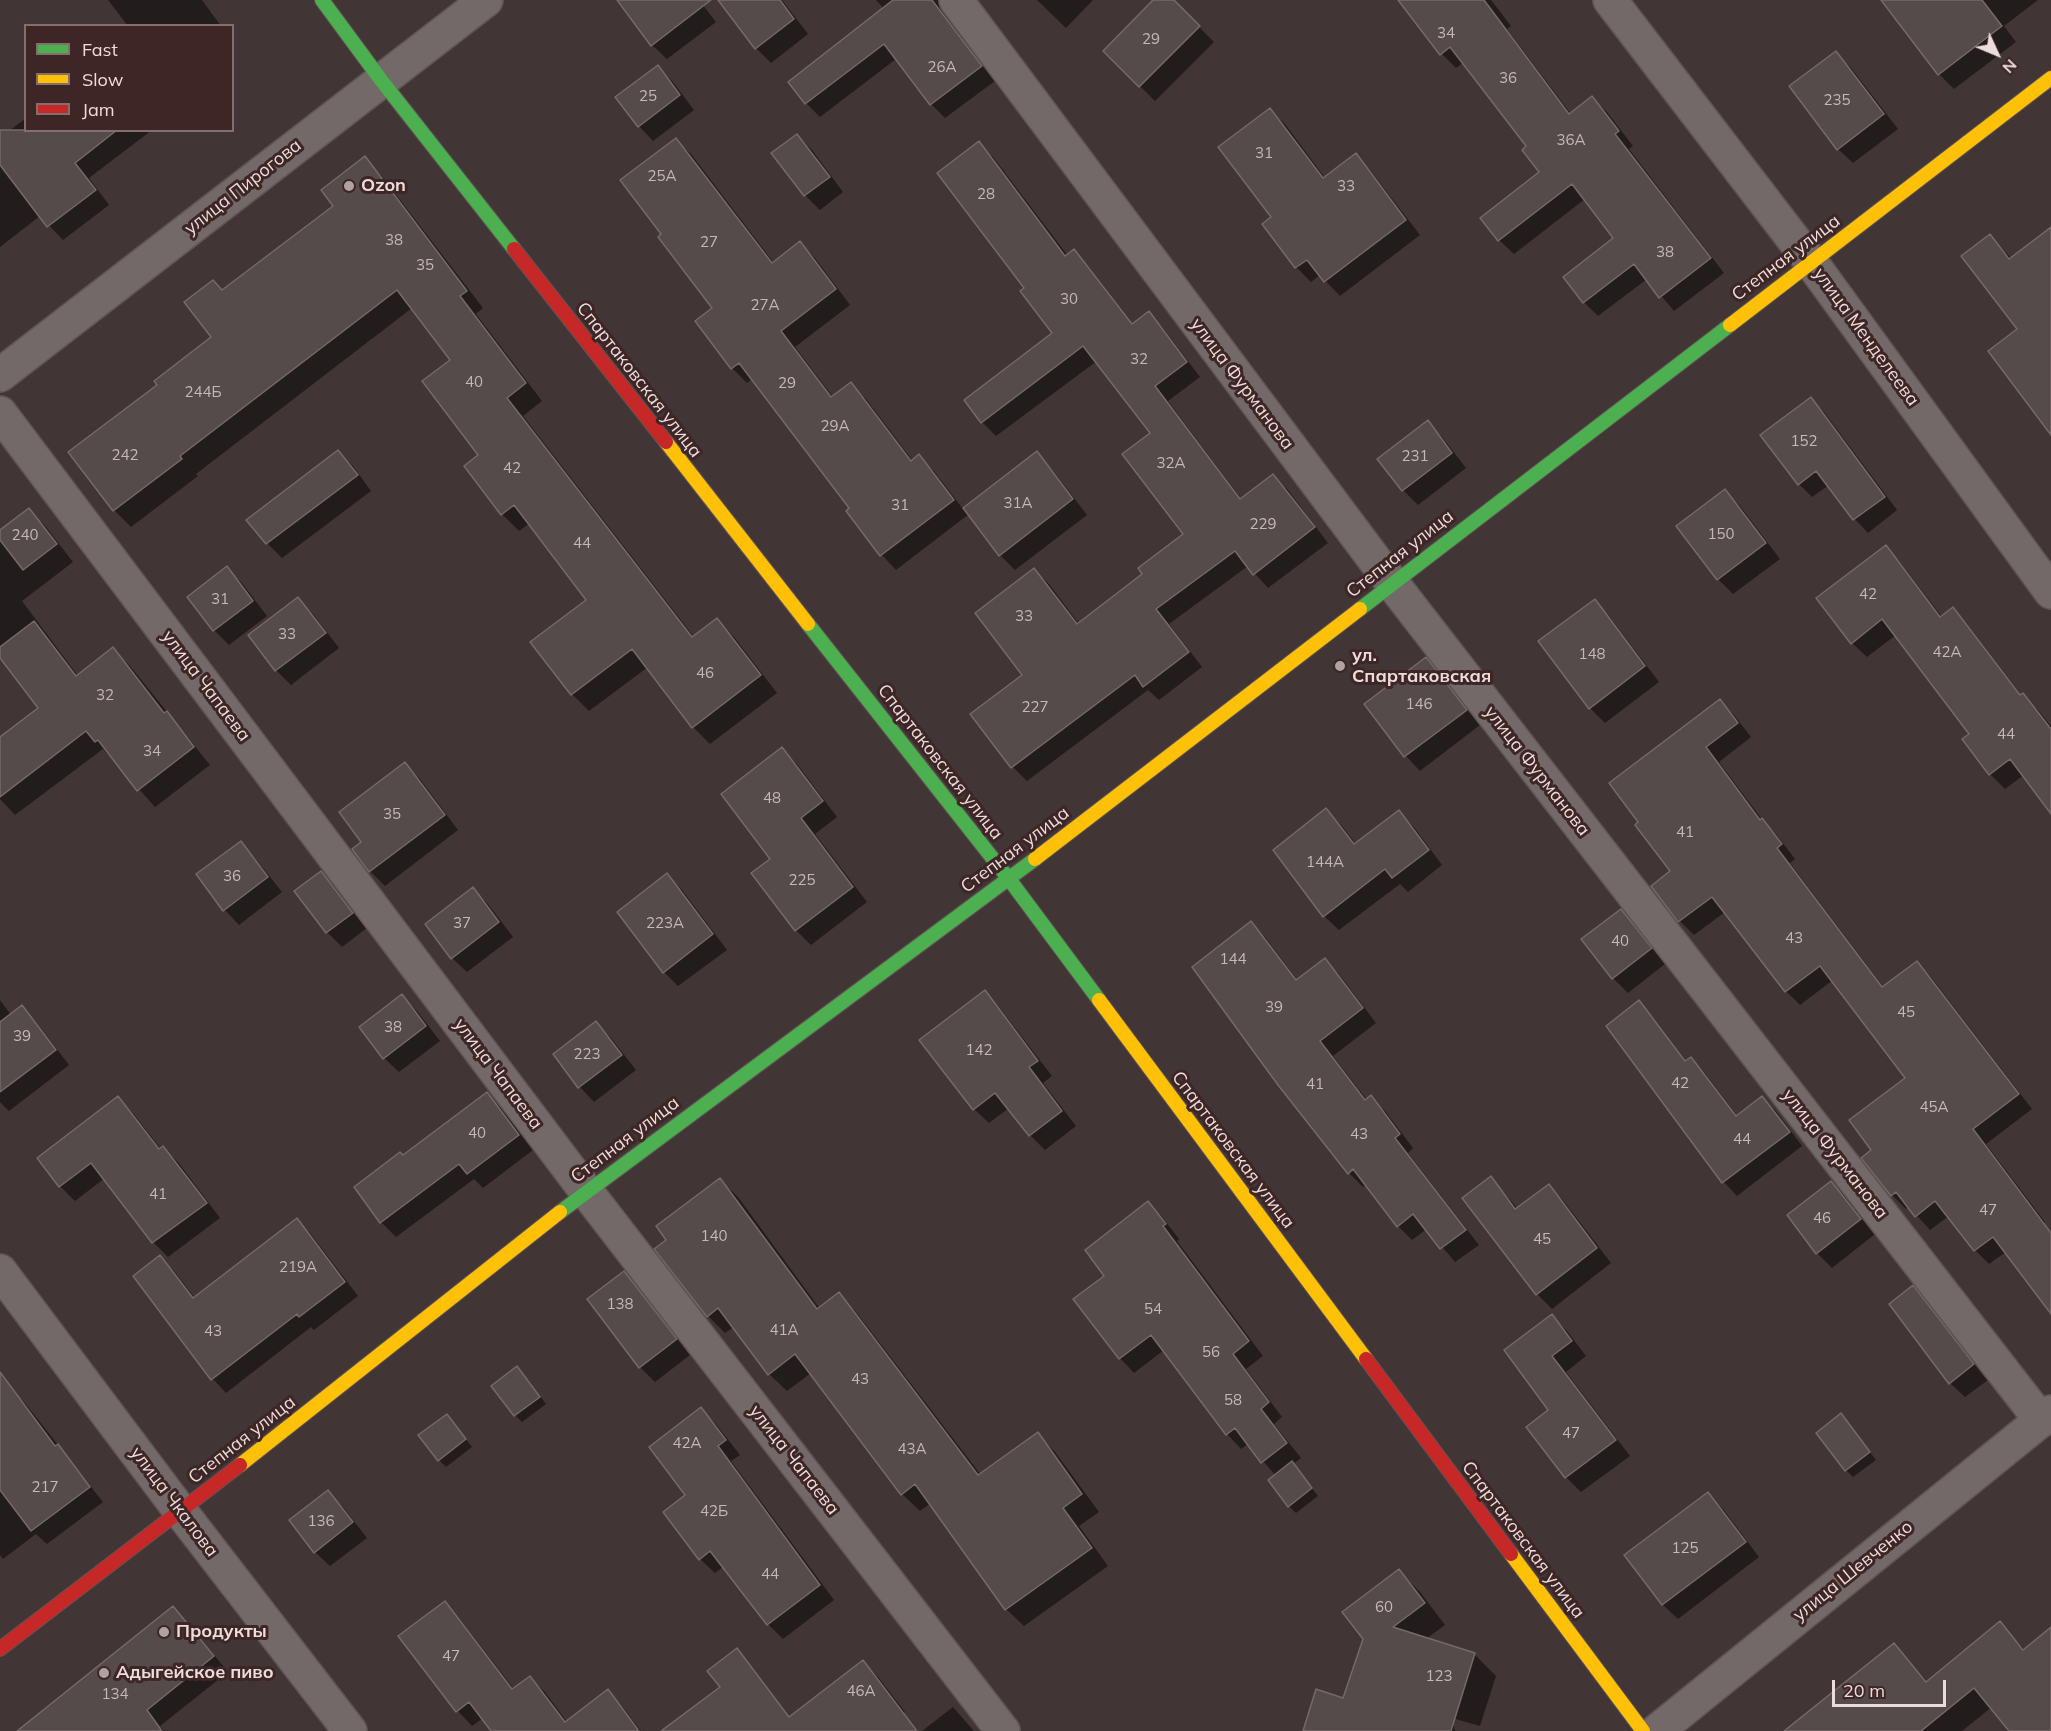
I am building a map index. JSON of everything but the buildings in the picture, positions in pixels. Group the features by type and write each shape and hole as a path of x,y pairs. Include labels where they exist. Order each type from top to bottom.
{"main road":[{"name":"Спартаковская улица","path":"322,0 381,80 1009,879 1643,1731"},
{"name":"Степная улица","path":"0,1649 181,1512 586,1191 1009,879 2051,78"}],"street":[{"name":"улица Пирогова","path":"0,375 486,0"},
{"name":"улица Фурманова","path":"956,0 1392,584 2046,1416"},
{"name":"улица Менделеева","path":"1610,0 1811,262 2051,592"},
{"name":"улица Чапаева","path":"0,412 586,1191 1003,1731"},
{"name":"улица Чкалова","path":"0,1271 181,1512 350,1731"},
{"name":"улица Шевченко","path":"1657,1731 2046,1416"}],"traffic: fast":[{"path":"322,0 381,80 514,249"},
{"path":"1360,609 1730,325"},
{"path":"808,624 1009,879 1099,1000"},
{"path":"560,1212 1035,859"}],"traffic: slow":[{"path":"1730,325 2051,78"},
{"path":"666,442 808,624"},
{"path":"1035,859 1360,609"},
{"path":"1099,1000 1366,1359"},
{"path":"240,1465 560,1212"},
{"path":"1511,1554 1643,1731"}],"traffic: jam":[{"path":"514,249 666,442"},
{"path":"1366,1359 1511,1554"},
{"path":"0,1649 240,1465"}],"place":[{"name":"Ozon","path":"349,186"},
{"name":"ул. Спартаковская","path":"1340,666"},
{"name":"Продукты","path":"164,1632"},
{"name":"Адыгейское пиво","path":"104,1673"}]}
